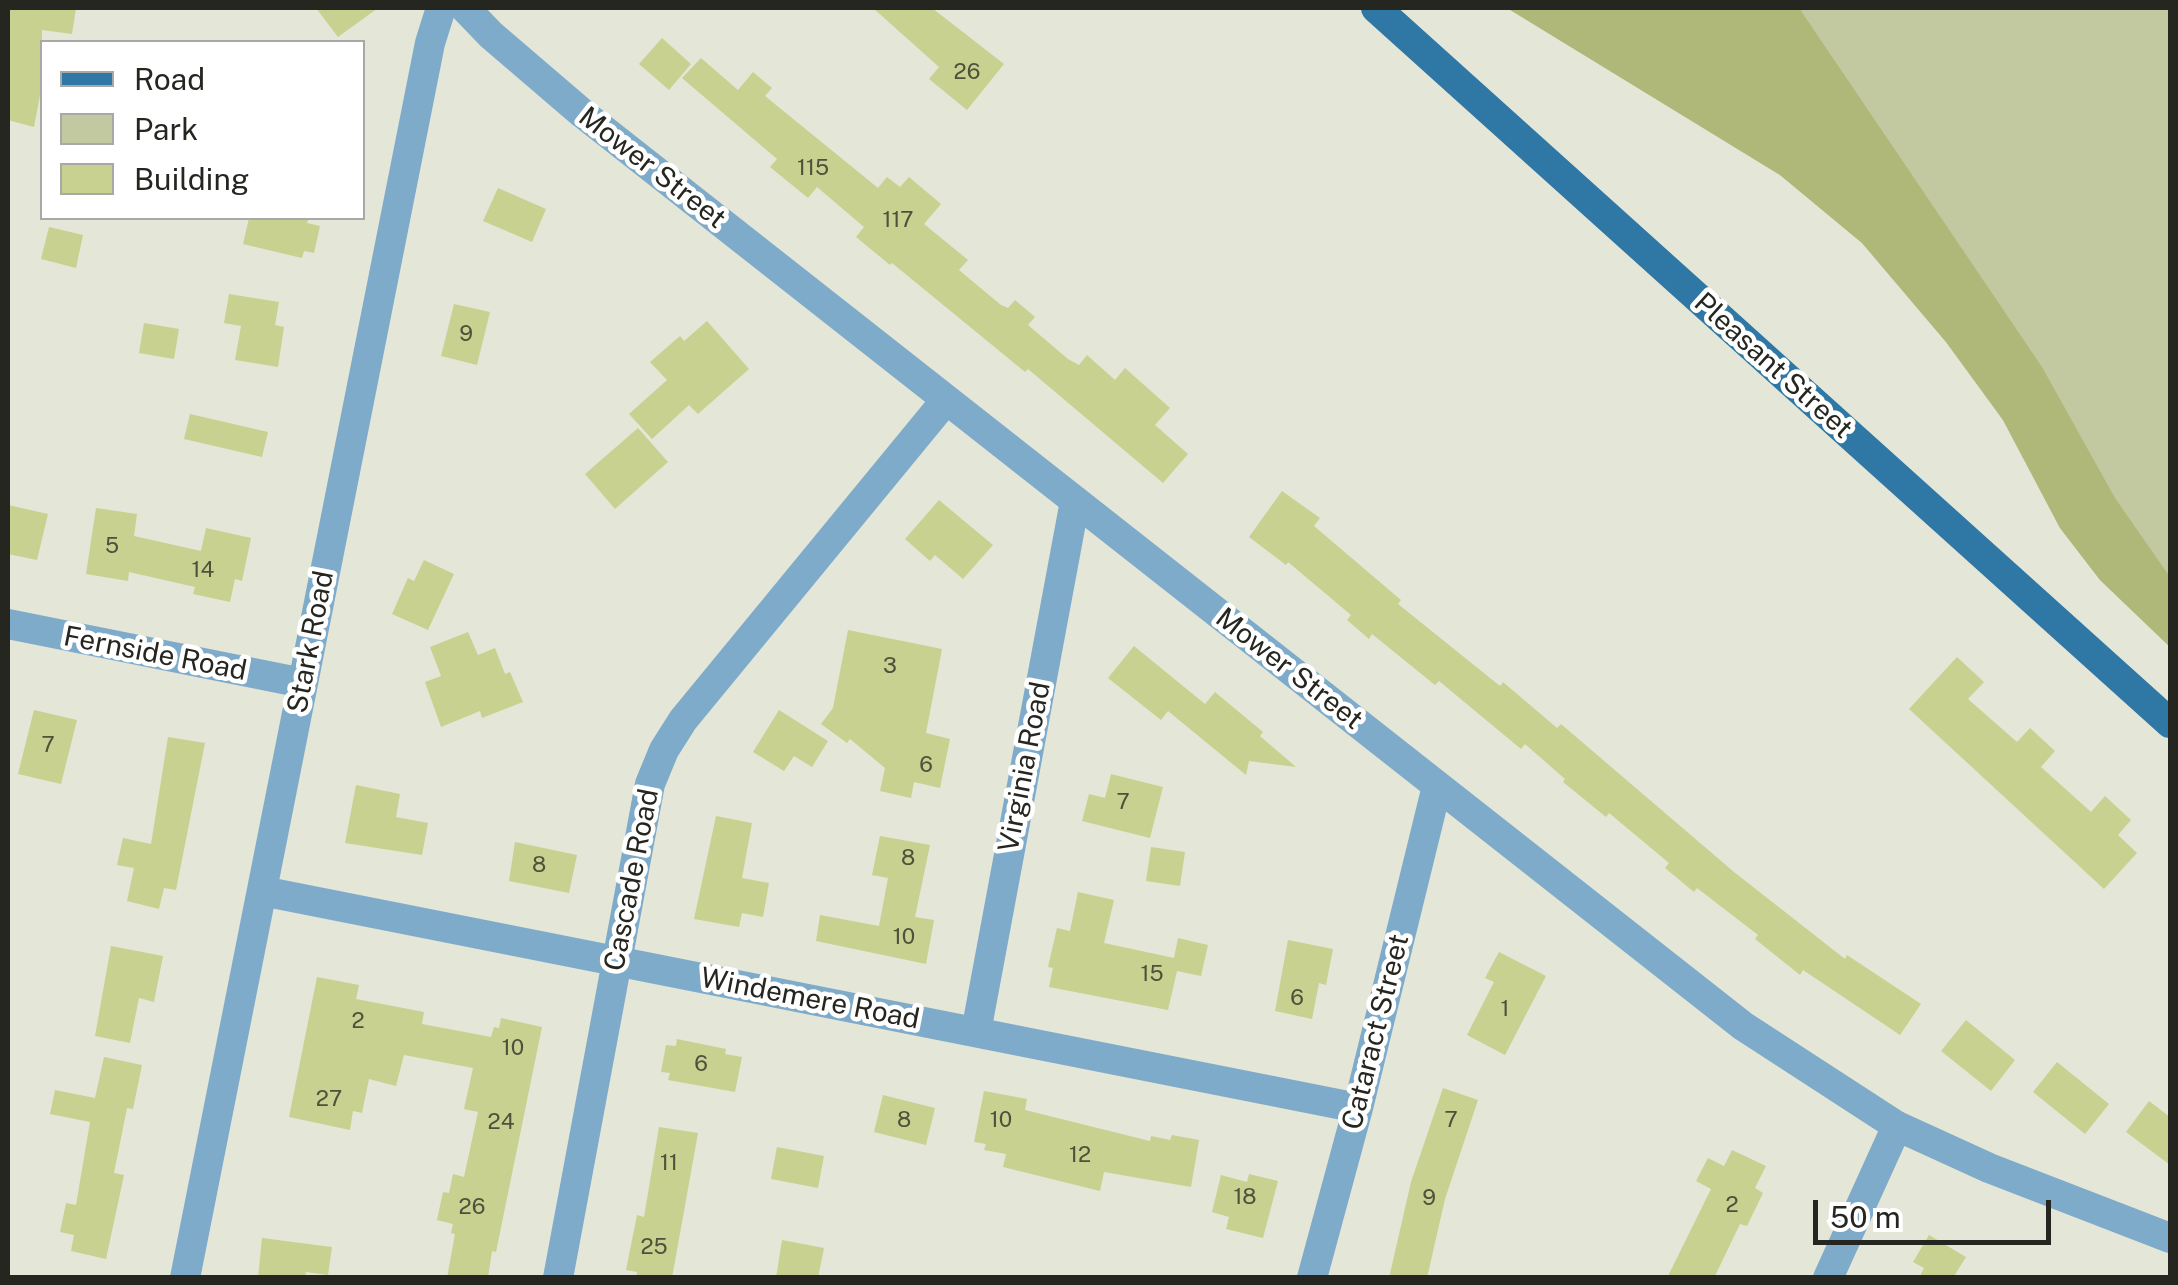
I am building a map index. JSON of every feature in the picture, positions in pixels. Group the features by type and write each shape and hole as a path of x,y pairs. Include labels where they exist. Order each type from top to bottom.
{"main road":[{"name":"Pleasant Street","path":"1376,8 2170,723"}],"street":[{"name":"Stark Road","path":"185,1278 430,43 442,8"},
{"name":"Mower Street","path":"465,8 560,95 1743,1026 1897,1126 1974,1161 2170,1238"},
{"name":"Cascade Road","path":"558,1278 650,784 664,750 683,720 946,400"},
{"name":"Virginia Road","path":"976,1032 1075,501"},
{"name":"Fernside Road","path":"8,624 303,683"},
{"name":"Cataract Street","path":"1312,1278 1437,786"},
{"name":"Windemere Road","path":"262,890 1358,1108"},
{"path":"1828,1278 1897,1126"}],"green space":[{"path":"1507,8 2170,8 2170,647 2100,580 2060,528 2003,420 1946,342 1862,243 1780,175"},
{"path":"1507,8 1799,8 2042,367 2115,498 2170,577 2170,647 2100,580 2060,528 2003,420 1946,342 1862,243 1780,175"}],"building":[{"path":"8,8 76,8 72,34 42,30 40,96 34,127 8,120"},
{"path":"316,8 378,8 338,37"},
{"path":"873,8 932,8 1004,64 967,110 929,79 939,67"},
{"path":"662,38 691,64 669,90 639,64"},
{"path":"701,58 738,90 753,72 772,88 765,96 878,188 887,177 900,187 909,177 941,204 924,224 968,260 959,270 1001,305 1008,308 1015,300 1035,317 1028,325 1068,359 1079,365 1087,355 1115,380 1125,368 1170,408 1155,425 1188,454 1163,483 1028,369 1025,372 856,237 864,227 817,187 808,198 770,167 777,159 682,78"},
{"path":"498,188 546,209 532,242 483,221"},
{"path":"249,220 308,220 307,223 320,226 314,253 304,251 302,258 243,244"},
{"path":"49,227 83,235 76,268 41,259"},
{"path":"229,294 279,302 275,325 284,327 278,367 235,360 241,326 224,323"},
{"path":"454,304 490,312 477,365 441,356"},
{"path":"707,321 749,369 698,414 689,405 652,439 629,414 667,380 650,362 680,336 684,341"},
{"path":"144,323 179,329 174,359 139,353"},
{"path":"190,414 268,432 262,457 184,439"},
{"path":"638,428 668,462 615,509 585,474"},
{"path":"1282,491 1320,518 1314,526 1401,600 1398,604 1500,686 1503,682 1557,728 1561,724 1734,872 1845,959 1847,955 1921,1004 1900,1035 1803,970 1800,975 1755,939 1758,935 1665,868 1669,863 1609,813 1606,817 1563,782 1565,779 1525,744 1521,749 1439,681 1435,685 1372,634 1369,639 1347,620 1351,615 1288,562 1286,565 1249,537"},
{"path":"939,500 993,545 963,579 935,555 930,561 905,539"},
{"path":"8,505 48,514 37,560 8,554"},
{"path":"96,508 137,514 134,536 201,551 206,528 251,538 242,581 235,579 230,602 193,594 195,587 129,572 128,581 86,574"},
{"path":"424,560 454,574 428,630 392,614 408,578 414,581"},
{"path":"848,630 942,649 926,733 950,739 940,788 914,782 911,798 880,791 885,768 850,739 847,743 821,724 833,708"},
{"path":"468,632 478,655 495,648 505,674 510,672 523,702 482,718 480,711 441,727 425,682 441,676 430,647"},
{"path":"1134,646 1205,704 1215,692 1263,732 1260,736 1296,767 1249,761 1246,775 1168,711 1161,720 1108,678"},
{"path":"1957,657 1984,682 1968,699 2017,742 2030,728 2055,751 2041,767 2091,812 2105,796 2131,820 2118,835 2137,853 2104,889 1909,709"},
{"path":"34,710 77,720 61,784 18,774"},
{"path":"779,710 828,741 812,767 794,756 784,771 753,752"},
{"path":"168,737 205,743 176,890 164,888 159,909 127,901 134,868 117,865 123,838 151,844"},
{"path":"1111,774 1163,787 1150,838 1082,821 1089,794 1105,798"},
{"path":"356,785 400,794 396,817 428,823 422,855 345,843"},
{"path":"716,816 752,823 742,878 769,883 763,917 742,913 739,927 694,919"},
{"path":"880,836 930,845 915,917 934,920 926,964 816,941 820,915 879,926 888,878 872,875"},
{"path":"515,842 577,855 569,893 509,881"},
{"path":"1151,847 1185,852 1180,886 1146,881"},
{"path":"1078,892 1114,900 1104,943 1174,958 1178,938 1208,945 1201,976 1177,971 1168,1010 1049,987 1053,968 1048,967 1057,928 1070,931"},
{"path":"1288,940 1333,949 1326,985 1319,983 1312,1019 1275,1011"},
{"path":"111,946 163,956 154,1002 139,998 130,1043 95,1036"},
{"path":"1499,952 1546,976 1505,1055 1467,1035 1494,982 1485,978"},
{"path":"317,977 359,985 356,999 424,1012 422,1024 491,1037 501,1018 542,1027 488,1278 447,1278 455,1234 451,1233 453,1224 437,1220 443,1192 449,1193 453,1174 464,1177 478,1112 464,1109 473,1068 404,1055 396,1086 369,1079 362,1113 353,1111 350,1130 289,1117"},
{"path":"1966,1020 2015,1060 1991,1091 1941,1051"},
{"path":"677,1039 726,1049 725,1054 742,1057 735,1092 668,1080 670,1073 661,1072 666,1045 676,1046"},
{"path":"104,1057 142,1065 133,1109 127,1108 114,1173 124,1175 106,1259 71,1251 74,1235 60,1232 66,1203 76,1205 90,1122 50,1114 55,1090 95,1098"},
{"path":"2057,1062 2109,1104 2085,1134 2033,1092"},
{"path":"1443,1088 1478,1100 1445,1199 1427,1278 1389,1278 1411,1182"},
{"path":"984,1091 1027,1099 1025,1110 1150,1141 1151,1136 1170,1140 1172,1135 1199,1140 1191,1187 1104,1172 1100,1191 1003,1167 1006,1154 984,1150 986,1144 974,1142"},
{"path":"883,1095 935,1108 926,1145 874,1132"},
{"path":"2149,1101 2170,1117 2170,1165 2126,1132"},
{"path":"659,1127 698,1133 672,1278 636,1278 637,1272 626,1270 637,1215 644,1217"},
{"path":"777,1147 824,1156 818,1188 771,1179"},
{"path":"1732,1150 1766,1166 1755,1188 1763,1193 1747,1226 1740,1224 1714,1278 1667,1278 1711,1189 1696,1181 1708,1158 1724,1166"},
{"path":"1249,1174 1278,1181 1263,1238 1226,1229 1229,1217 1212,1212 1221,1175 1247,1182"},
{"path":"1929,1235 1966,1257 1953,1278 1919,1278 1924,1268 1913,1262"},
{"path":"262,1238 332,1247 328,1275 306,1272 305,1278 258,1278"},
{"path":"782,1240 824,1248 818,1278 776,1278"}]}
